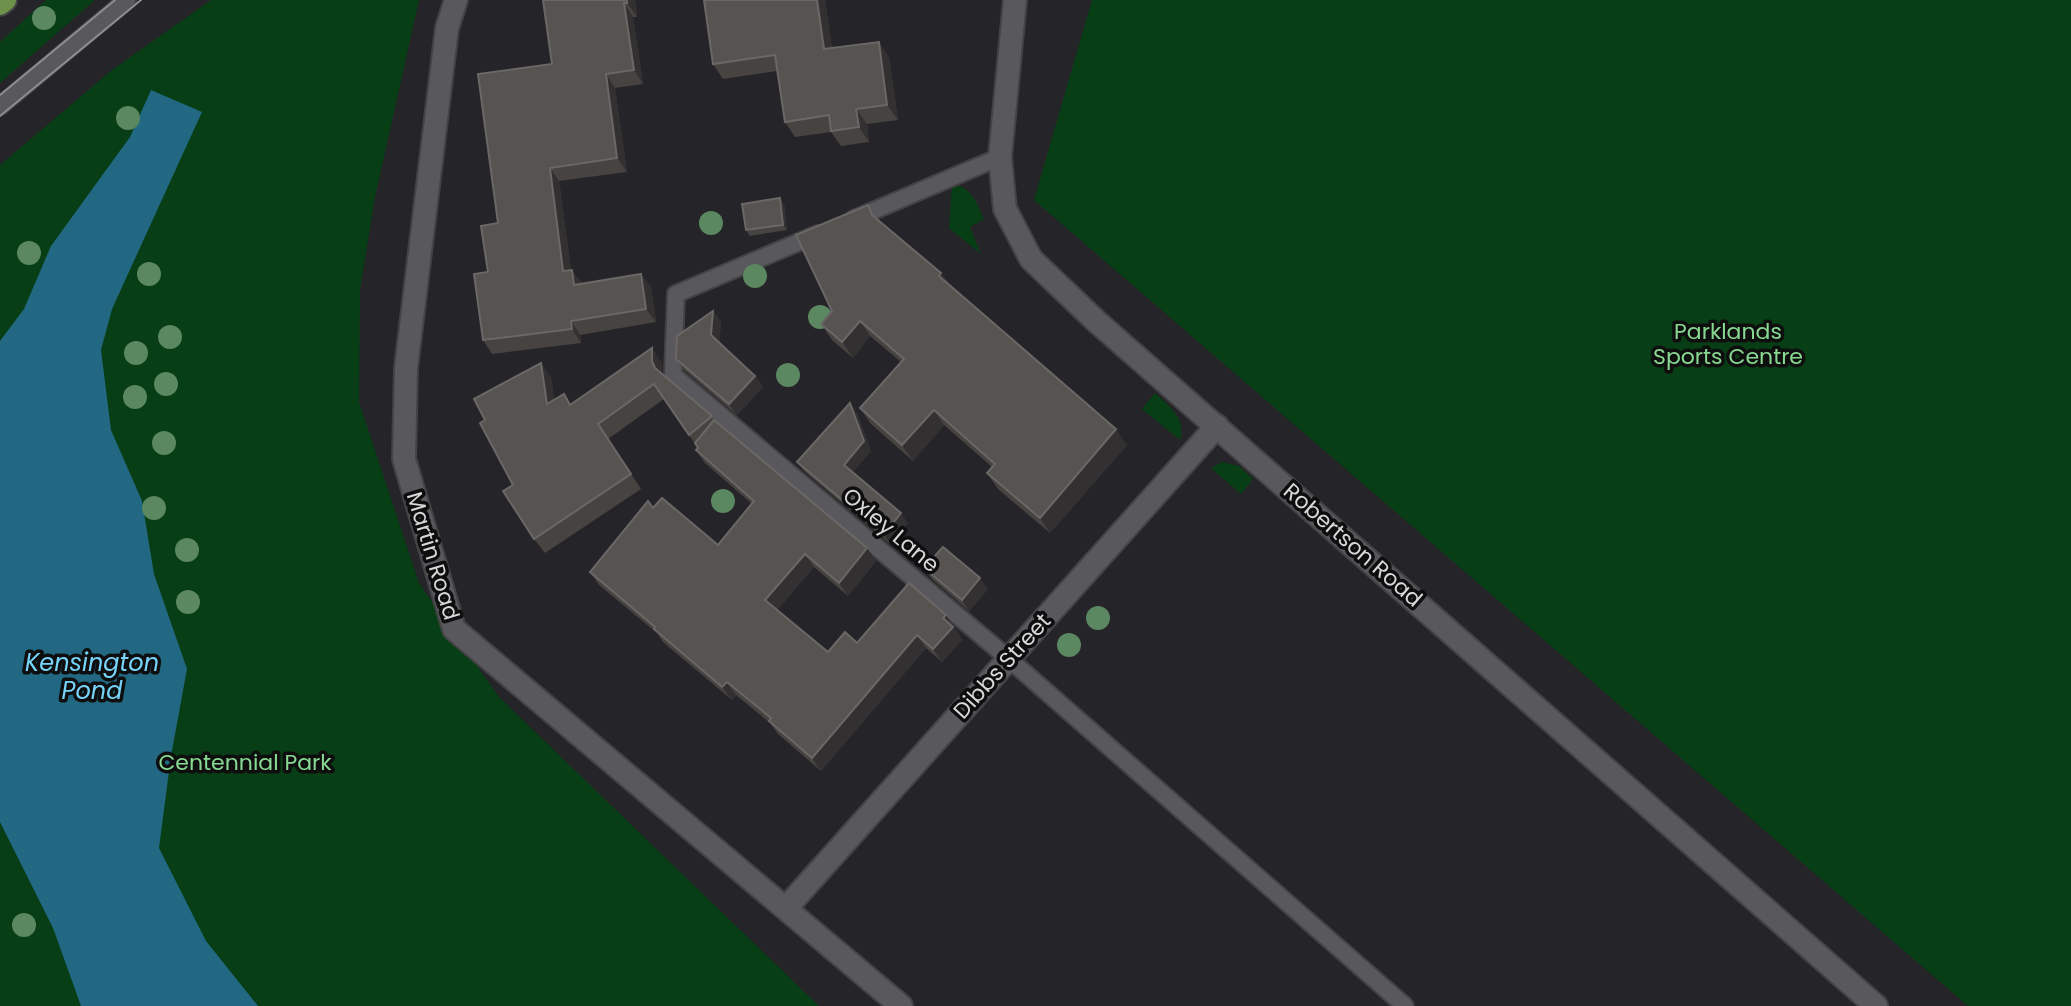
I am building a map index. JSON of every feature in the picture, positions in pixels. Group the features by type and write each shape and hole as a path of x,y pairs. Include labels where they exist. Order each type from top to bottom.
{"main road":[{"path":"0,4 5,0"}],"street":[{"name":"Martin Road","path":"456,0 447,28 406,368 404,459 454,629 901,1006"},
{"name":"Robertson Road","path":"1015,0 1000,157 1005,209 1031,259 1096,321 1876,1006"},
{"name":"Dibbs Street","path":"787,907 1217,426"}],"lane":[{"path":"0,106 127,0"},
{"name":"Oxley Lane","path":"1000,157 676,294 673,375 1009,659 1405,1006"}],"green space":[{"path":"46,0 95,0 0,83 0,42"},
{"name":"Centennial Park","path":"211,0 419,0 375,197 360,290 359,402 419,583 499,697 819,1006 0,1006 0,165 112,70"},
{"name":"Parklands Sports Centre","path":"1092,0 2071,0 2071,1006 1968,1006 1034,200"},
{"path":"952,184 969,192 984,219 970,227 981,254 949,228"},
{"path":"1155,393 1179,419 1180,440 1142,409"},
{"path":"1222,462 1239,466 1253,479 1241,494 1211,468"}],"water":[{"name":"Kensington Pond","path":"151,90 202,112 112,309 101,350 111,430 142,501 154,574 187,669 159,848 206,941 258,1006 81,1006 53,928 0,822 0,341 24,309 51,246 130,137"}],"building":[{"path":"543,0 627,0 624,3 634,70 606,74 617,158 550,168 563,271 572,270 574,285 641,274 646,309 571,321 572,329 483,340 474,274 488,272 481,226 498,223 478,74 552,64"},
{"path":"704,0 817,0 824,49 879,42 887,105 856,109 859,127 831,131 829,115 785,122 775,55 713,64"},
{"path":"780,198 783,225 746,230 742,204"},
{"path":"868,205 872,215 941,273 939,276 1116,429 1040,518 987,473 995,464 934,410 902,445 860,408 904,359 860,321 842,342 821,324 832,311 796,235"},
{"path":"713,311 711,335 755,376 729,404 676,359 677,336"},
{"path":"652,348 655,368 712,416 689,435 654,384 598,424 631,474 534,539 503,491 513,485 480,423 485,420 474,399 541,363 547,404 564,394 570,405"},
{"path":"850,403 864,441 844,465 901,513 884,535 797,462"},
{"path":"714,420 867,548 839,583 805,554 765,600 828,652 845,632 857,643 909,583 946,615 943,618 953,627 933,649 917,635 812,758 769,721 771,718 727,682 722,687 590,572 648,501 653,508 662,498 718,545 754,501 696,450 695,443"},
{"path":"943,547 980,578 962,600 924,568"}],"tram line":[{"path":"0,95 115,0"},
{"path":"0,116 141,0"}]}
